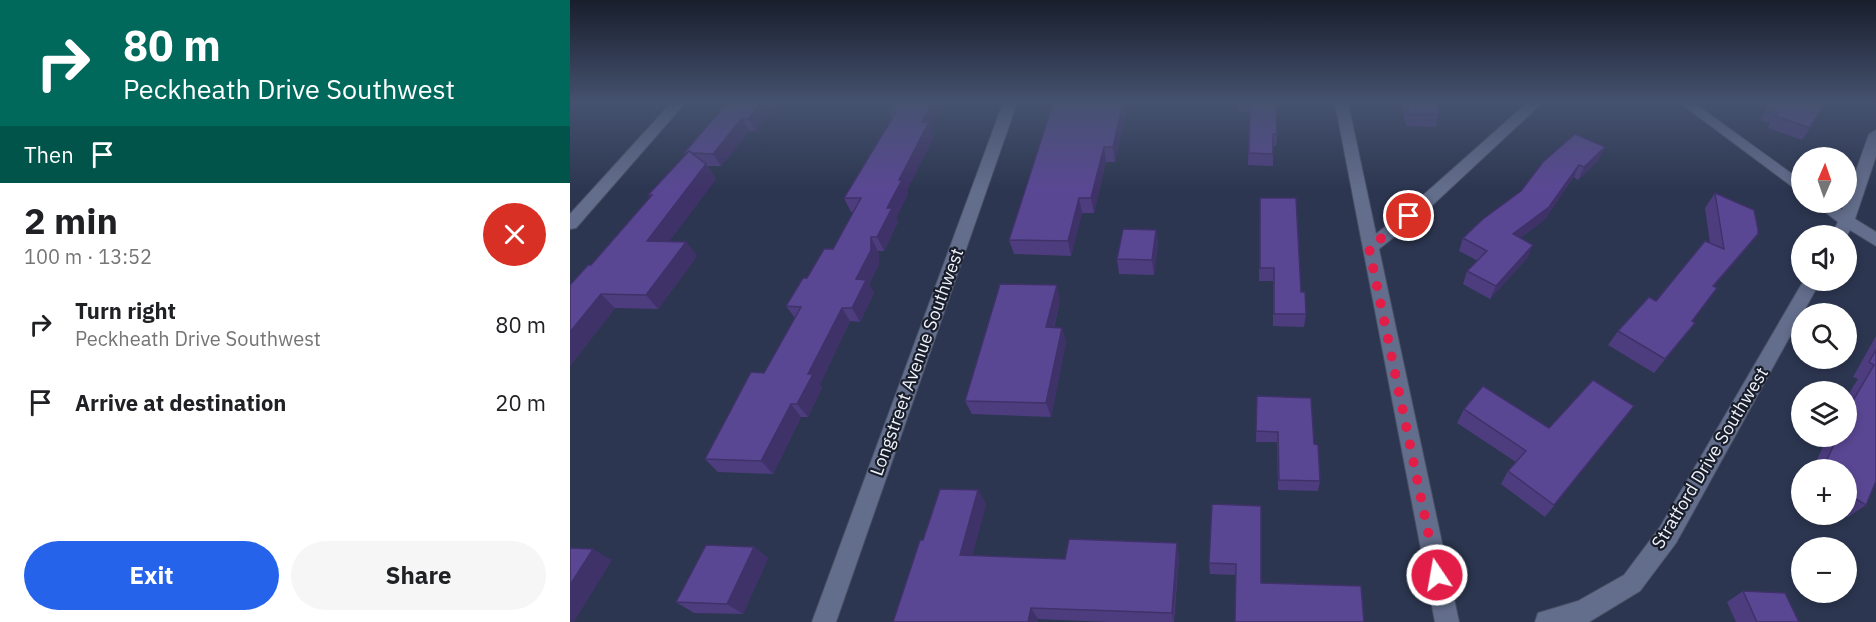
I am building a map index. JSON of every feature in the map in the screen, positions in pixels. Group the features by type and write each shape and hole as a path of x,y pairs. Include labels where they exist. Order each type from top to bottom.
{"street":[{"path":"570,224 652,132"},
{"name":"Longstreet Avenue Southwest","path":"824,622 1000,132"},
{"path":"1347,132 1447,622"},
{"path":"1369,248 1418,209 1502,132"},
{"path":"1725,132 1791,181"},
{"path":"1844,225 1876,134"},
{"path":"1829,213 1839,225"},
{"path":"1857,234 1876,240"},
{"name":"Stratford Drive Southwest","path":"1547,622 1582,612 1632,583 1668,535 1807,291"}],"building":[{"path":"702,132 731,132 713,154 689,151 684,153"},
{"path":"884,132 924,132 887,208 892,208 877,237 871,237 871,250 856,279 866,280 852,308 842,308 808,374 813,374 797,404 791,404 761,461 705,459 751,372 764,373 801,307 786,306 803,278 807,278 824,249 833,249 861,198 844,198"},
{"path":"1044,132 1116,132 1113,147 1104,147 1091,198 1079,198 1068,241 1009,240"},
{"path":"1249,132 1277,132 1273,134 1273,154 1249,153"},
{"path":"1575,134 1605,147 1584,167 1579,165 1549,207 1513,234 1533,245 1496,286 1467,271 1487,251 1463,238 1483,219 1521,191 1543,162"},
{"path":"689,151 706,164 647,241 686,242 646,295 601,294 570,332 570,285 588,265 591,265 652,195 648,195"},
{"path":"1715,193 1754,210 1758,234 1713,286 1717,288 1692,321 1695,323 1665,359 1618,331 1649,297 1656,301 1705,241 1724,249"},
{"path":"1260,198 1296,198 1301,292 1305,292 1306,314 1274,314 1274,268 1260,268"},
{"path":"1123,229 1156,230 1152,260 1117,259"},
{"path":"1000,284 1057,285 1046,327 1062,328 1046,403 965,401"},
{"path":"1876,350 1876,481 1866,505 1857,500 1857,459 1827,459 1833,447 1857,447 1857,394 1874,365 1869,362"},
{"path":"1593,380 1634,406 1554,505 1508,471 1526,451 1464,409 1483,386 1549,428"},
{"path":"1257,396 1311,398 1314,444 1318,445 1320,481 1279,480 1278,432 1256,431"},
{"path":"940,489 978,490 960,555 1065,559 1069,539 1177,543 1172,613 1031,608 1028,622 893,622 920,540 923,540"},
{"path":"1212,504 1261,506 1261,583 1361,586 1364,622 1235,622 1236,564 1209,563"},
{"path":"706,545 754,547 727,604 676,602"},
{"path":"570,548 593,549 570,585"},
{"path":"1743,591 1785,593 1799,622 1757,622"}],"route":[{"path":"1409,216 1369,248 1437,575"}]}
